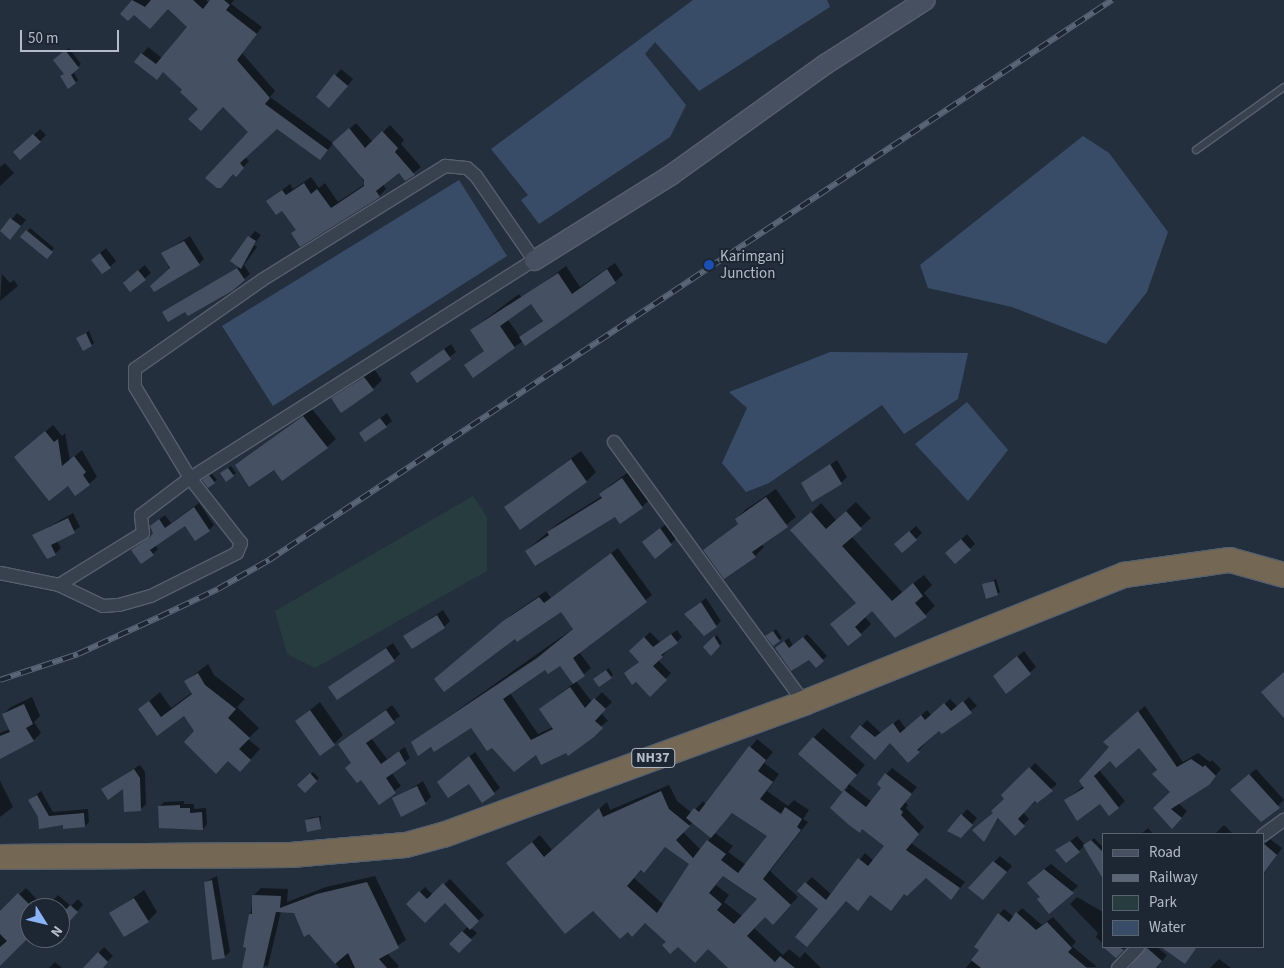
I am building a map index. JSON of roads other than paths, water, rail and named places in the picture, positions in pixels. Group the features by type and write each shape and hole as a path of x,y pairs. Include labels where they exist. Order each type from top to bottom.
{"highway":[{"name":"NH37","path":"0,857 290,855 406,845 446,834 804,703 1124,575 1230,560 1284,575"}],"street":[{"path":"59,585 143,533 141,515 190,478 670,175 826,63 924,0"},
{"path":"0,573 59,585 103,606 119,605 151,596 237,553 241,543 190,478 135,387 135,369 262,280 445,166 456,165 476,176 534,260"},
{"path":"614,442 804,703"},
{"path":"1264,834 1284,820"},
{"path":"1118,968 1137,948"}],"lane":[{"path":"1196,150 1284,87"}],"water":[{"path":"693,0 827,0 830,7 699,91 655,42 645,54 686,105 670,137 539,224 521,200 528,195 491,149"},
{"path":"1083,136 1109,153 1168,232 1147,292 1106,344 1012,307 928,288 920,265"},
{"path":"459,180 507,256 273,406 222,326"},
{"path":"830,352 968,353 958,399 904,434 882,405 769,483 746,492 722,463 747,408 729,392"},
{"path":"967,402 1008,450 968,501 915,444"}],"railway":[{"path":"0,680 78,654 218,589 269,560 1112,0"}],"place":[{"name":"Karimganj Junction","path":"709,265"}]}
